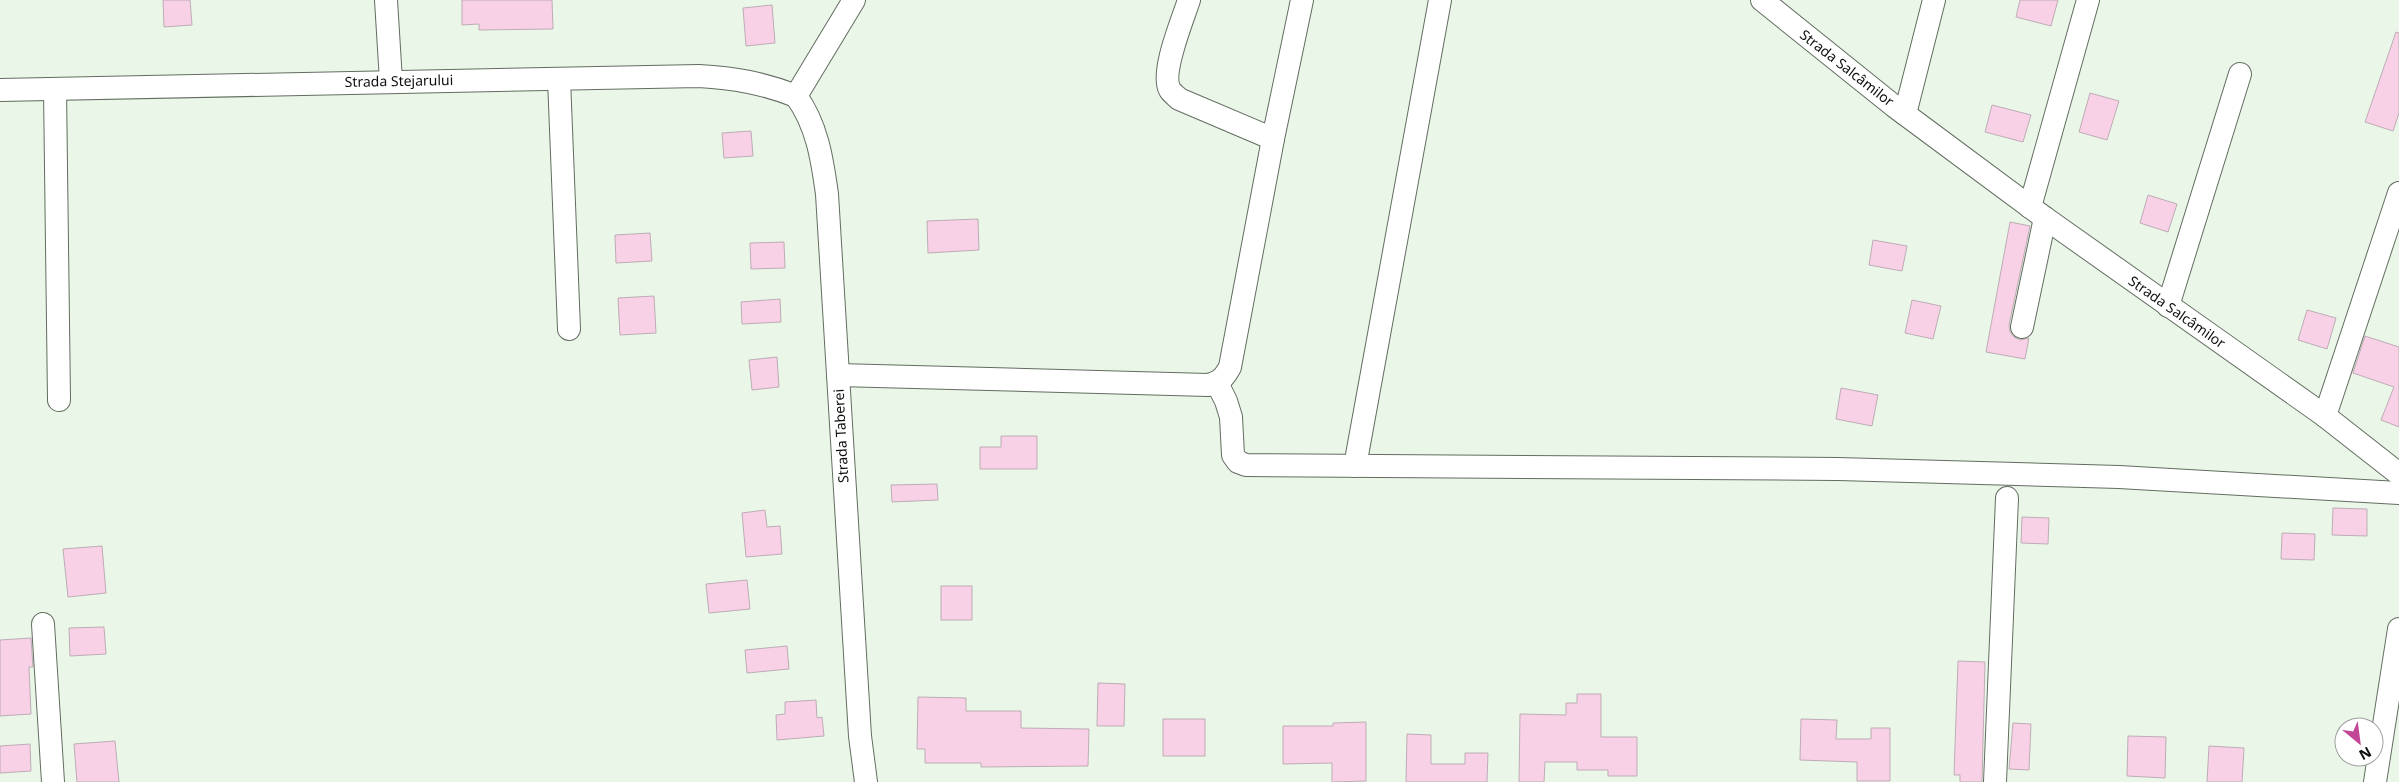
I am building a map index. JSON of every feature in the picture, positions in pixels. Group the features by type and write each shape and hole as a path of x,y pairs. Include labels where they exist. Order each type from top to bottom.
{"street":[{"path":"386,0 391,81"},
{"path":"796,96 854,0"},
{"path":"1189,0 1170,62 1167,77 1170,90 1178,99 1273,139"},
{"path":"838,375 1208,385 1217,383 1230,368 1273,139 1302,0"},
{"path":"1355,466 1440,0"},
{"name":"Strada Salcâmilor","path":"1762,0 1905,114 2037,212 2325,416 2399,474"},
{"path":"1905,114 1934,0"},
{"path":"2022,327 2037,212 2088,0"},
{"path":"2168,306 2240,74"},
{"name":"Strada Stejarului","path":"0,90 699,76 733,78 765,84 796,96"},
{"path":"559,79 569,329"},
{"path":"55,89 59,400"},
{"name":"Strada Taberei","path":"796,96 814,127 822,156 827,194 860,736 866,782"},
{"path":"2325,416 2399,193"},
{"path":"1217,383 1231,417 1233,456 1238,462 1246,465 1838,469 2119,477 2399,493"},
{"path":"1995,782 2007,498"},
{"path":"43,624 53,782"},
{"path":"2375,782 2399,629"}],"building":[{"path":"163,0 190,0 192,25 164,27"},
{"path":"462,0 552,0 553,29 479,30 479,24 462,25"},
{"path":"2020,0 2058,0 2051,26 2016,17"},
{"path":"772,5 775,43 746,46 743,8"},
{"path":"2396,32 2399,33 2399,113 2393,131 2365,122"},
{"path":"2090,93 2119,101 2107,140 2079,132"},
{"path":"1992,105 2031,115 2023,142 1985,132"},
{"path":"751,131 753,156 724,158 722,133"},
{"path":"2148,195 2177,204 2168,232 2140,223"},
{"path":"978,219 979,250 928,253 927,221"},
{"path":"2010,222 2030,226 2009,325 2010,332 2014,337 2020,340 2029,338 2025,359 1986,352"},
{"path":"650,233 652,261 616,263 615,235"},
{"path":"1873,240 1907,246 1902,271 1869,265"},
{"path":"784,242 785,268 751,269 750,243"},
{"path":"654,296 656,333 620,335 618,298"},
{"path":"780,299 781,322 742,324 741,302"},
{"path":"1912,300 1941,306 1933,339 1905,333"},
{"path":"2307,310 2336,318 2327,349 2298,340"},
{"path":"2365,336 2399,347 2399,427 2381,420 2394,387 2353,373"},
{"path":"777,357 779,387 752,390 749,360"},
{"path":"1841,388 1878,395 1872,426 1836,419"},
{"path":"1001,436 1037,436 1037,469 980,469 980,447 1001,447"},
{"path":"937,484 938,500 892,502 891,485"},
{"path":"2333,508 2367,509 2367,536 2332,535"},
{"path":"765,510 767,527 780,526 782,554 746,557 742,513"},
{"path":"2022,517 2049,518 2048,544 2021,543"},
{"path":"2282,533 2315,534 2314,560 2281,559"},
{"path":"102,546 106,593 68,597 63,549"},
{"path":"747,580 750,609 709,613 706,584"},
{"path":"941,586 972,586 972,620 941,620"},
{"path":"104,627 106,654 70,656 69,628"},
{"path":"31,638 33,667 29,667 31,714 0,716 0,640"},
{"path":"787,646 789,669 747,673 745,650"},
{"path":"1958,661 1985,662 1982,782 1960,782 1960,775 1954,775"},
{"path":"1098,683 1125,684 1124,726 1097,726"},
{"path":"1577,694 1601,694 1601,737 1637,737 1637,776 1608,776 1608,770 1577,770 1577,762 1545,762 1544,782 1519,782 1520,714 1566,715 1566,703 1577,703"},
{"path":"918,697 966,698 966,711 1021,711 1021,728 1089,729 1088,766 981,767 981,763 925,763 925,749 917,749"},
{"path":"816,700 817,718 822,717 824,736 777,740 776,715 785,714 785,702"},
{"path":"1163,719 1205,719 1205,756 1163,756"},
{"path":"1801,719 1837,720 1836,739 1871,739 1871,728 1890,728 1890,781 1857,781 1857,762 1800,760"},
{"path":"1366,722 1366,781 1332,782 1332,763 1283,764 1283,726 1333,726 1333,723"},
{"path":"2013,723 2031,724 2029,770 2009,769"},
{"path":"1407,734 1431,735 1431,764 1465,764 1465,753 1488,753 1487,782 1406,782"},
{"path":"2128,736 2166,737 2165,778 2127,776"},
{"path":"115,741 119,782 77,782 74,744"},
{"path":"30,744 31,771 0,773 0,746"},
{"path":"2209,746 2244,748 2242,782 2207,782"}]}
